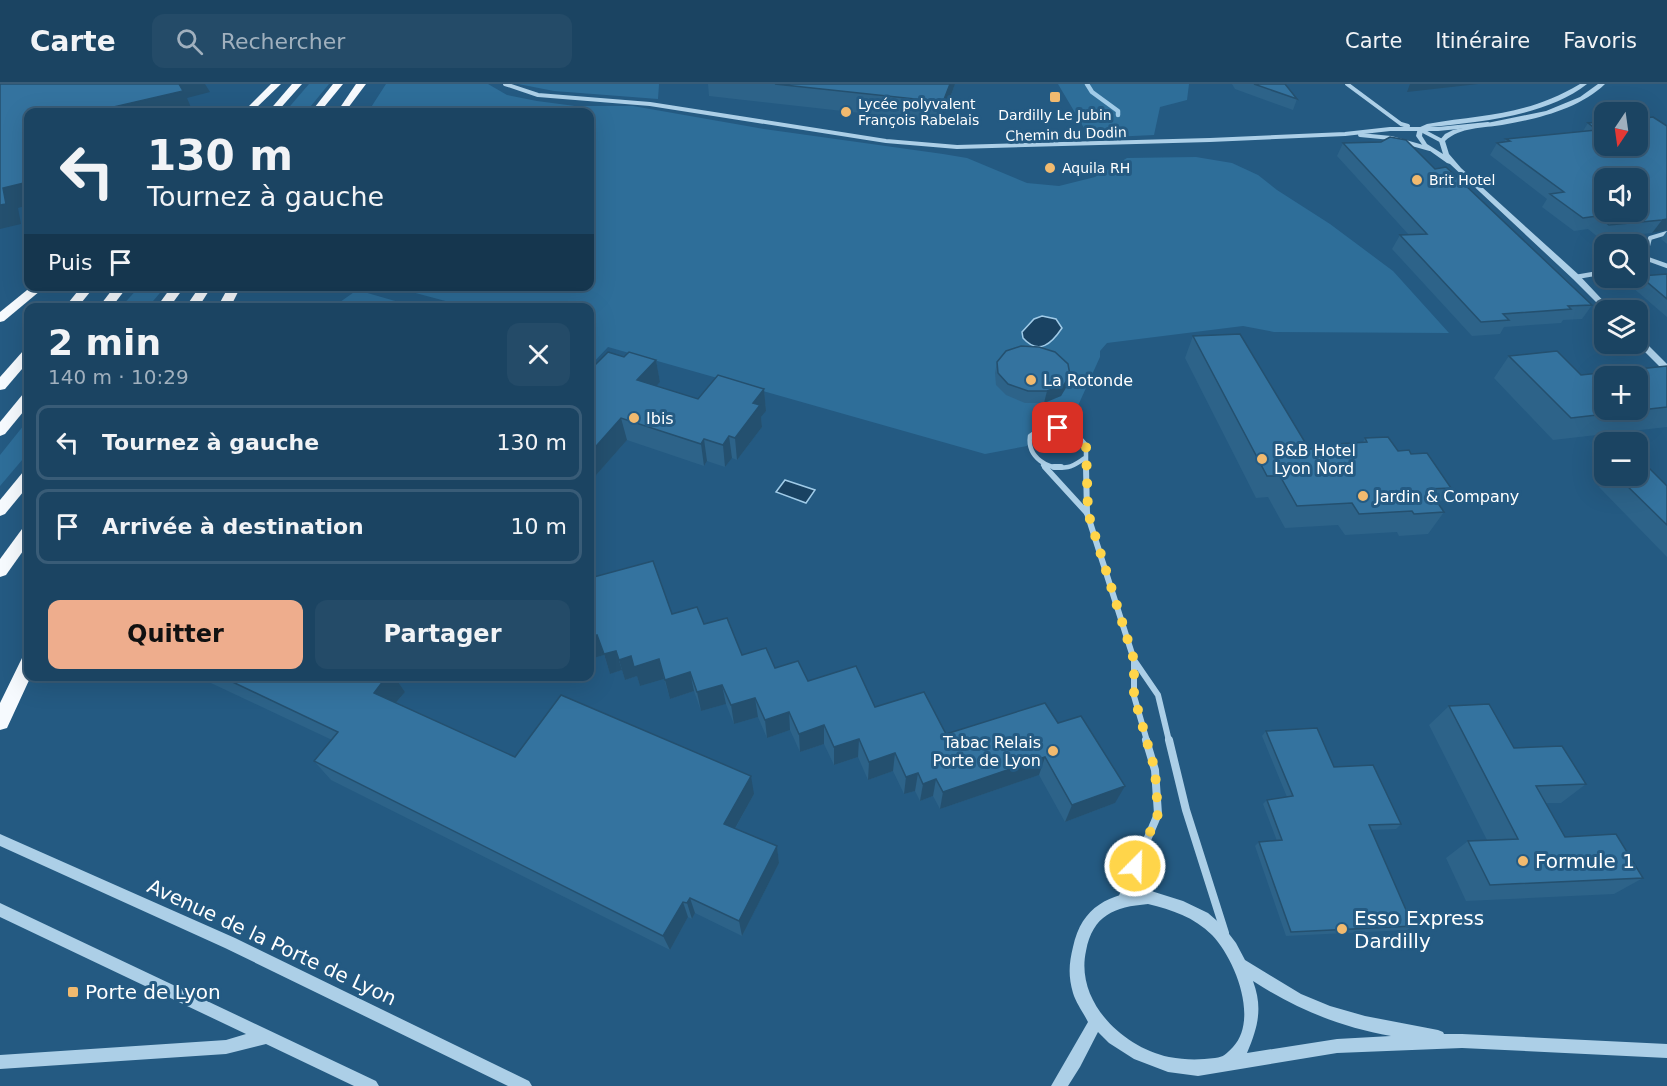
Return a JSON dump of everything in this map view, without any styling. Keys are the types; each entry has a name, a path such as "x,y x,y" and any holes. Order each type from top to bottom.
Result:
{"highway":[{"path":"251,108 276,84"},
{"path":"276,108 297,84"},
{"path":"318,108 338,84"},
{"path":"344,108 361,84"},
{"path":"0,318 34,291"},
{"path":"74,303 85,291"},
{"path":"108,303 118,291"},
{"path":"166,303 175,291"},
{"path":"0,386 24,359"},
{"path":"0,431 24,402"},
{"path":"0,510 24,481"},
{"path":"0,571 24,538"},
{"path":"0,722 24,671"}],"street":[{"name":"Chemin du Dodin","path":"505,84 538,95 650,104 886,141 957,147 1014,147 1345,134 1390,129 1498,124"},
{"path":"1347,84 1401,124 1420,129 1442,141"},
{"path":"1420,129 1429,125 1524,110 1556,99 1584,84"},
{"path":"1598,300 1459,169 1446,155 1442,141 1445,136 1456,131 1498,124 1566,106 1593,92 1602,84"},
{"path":"1420,129 1419,136 1430,149 1459,169"},
{"name":"Chemin du Dodin","path":"1345,134 1391,138 1430,149"},
{"path":"1648,246 1650,238 1667,233"},
{"path":"1648,259 1667,266"},
{"path":"1576,277 1594,274"},
{"path":"1648,350 1667,369"},
{"path":"1088,513 1029,452 1028,439 1039,430 1048,428 1067,430 1082,439 1087,452 1085,459 1088,513 1134,660 1134,696 1155,770 1158,814 1121,901"},
{"path":"1040,462 1060,468 1079,464 1085,459"},
{"path":"1134,660 1158,694 1186,810 1227,942"},
{"name":"Avenue de la Porte de Lyon","path":"0,840 220,939 524,1086"},
{"path":"1228,1063 1244,1042 1251,1018 1250,992 1241,965 1227,942 1204,919 1177,904 1148,897 1121,901 1107,906 1095,916 1085,928 1076,950 1075,975 1080,1002 1094,1027 1112,1049 1128,1060 1161,1076 1186,1078 1209,1074 1228,1063 1337,1046 1462,1041 1667,1051"},
{"path":"0,909 371,1086"},
{"path":"1241,965 1298,1000 1334,1014 1388,1029 1462,1041"},
{"path":"1059,1086 1094,1027"},
{"path":"0,1062 225,1047 266,1036"}],"shaded area":[{"path":"309,84 329,84 309,108 288,108"},
{"path":"386,84 488,84 507,95 537,101 575,106 633,106 764,129 967,158 1027,183 1059,186 1095,177 1127,158 1196,157 1232,163 1258,175 1393,271 1449,333 1274,332 1243,326 1107,343 1100,351 1100,357 1067,430 1039,430 1027,446 985,454 608,347 594,362 594,303 453,303 408,291 594,291 594,108 371,108"},
{"path":"518,84 659,84 658,99 554,91"},
{"path":"1058,84 1189,84 1187,100 1160,107 1154,135 1090,138"},
{"path":"135,291 162,291 151,303 125,303"},
{"path":"356,291 360,291 402,303 339,303"},
{"path":"1042,316 1056,319 1062,328 1049,343 1040,347 1034,346 1023,338 1022,332 1034,319"},
{"path":"24,425 24,458 0,486 0,455"},
{"path":"785,480 815,490 806,503 776,492"}],"building":[{"path":"0,84 179,84 183,91 109,108 24,108 24,183 3,188 6,204 0,205"},
{"path":"775,84 950,84 943,102"},
{"path":"1254,84 1285,84 1297,99"},
{"path":"1653,117 1667,126 1667,219 1648,221 1648,168 1594,168 1594,216 1583,218 1550,194 1564,192 1497,143 1510,141 1506,139 1594,130 1594,156 1648,156 1648,118"},
{"path":"1390,137 1406,140 1435,169 1446,167 1592,305 1568,306 1571,309 1503,314 1509,320 1481,322 1400,235 1427,234 1343,143 1381,142"},
{"path":"1605,222 1641,222 1609,225"},
{"path":"1667,274 1667,299 1648,283 1648,275"},
{"path":"1240,334 1309,449 1367,442 1365,438 1388,437 1398,451 1409,450 1411,454 1427,453 1451,488 1428,489 1444,512 1359,514 1352,503 1297,506 1280,476 1267,476 1193,336"},
{"name":"La Rotonde","path":"1021,346 1039,347 1055,352 1068,364 1070,375 1064,385 1047,391 1028,391 1008,384 998,373 997,362 1006,351"},
{"path":"1557,351 1581,375 1594,374 1594,415 1571,418 1509,356"},
{"path":"608,352 624,357 629,352 656,360 637,380 698,399 718,375 764,389 753,403 760,405 735,438 729,436 723,445 704,439 701,444 621,418 594,448 594,366"},
{"path":"1667,366 1667,407 1648,409 1648,368"},
{"path":"1648,467 1667,486 1667,525 1627,486 1648,486"},
{"path":"653,561 672,614 697,607 704,624 727,618 742,655 766,648 775,668 798,661 808,681 856,666 875,707 924,692 946,734 1045,703 1058,723 1081,716 1125,786 1072,805 1045,757 943,792 936,779 923,784 918,773 906,777 895,753 869,762 859,739 834,747 824,725 799,734 789,712 765,720 755,698 731,705 722,685 697,692 690,672 665,680 659,659 634,667 631,656 619,660 616,651 604,654 597,635 594,636 594,577"},
{"path":"231,681 383,681 374,693 515,757 561,695 751,776 724,824 777,846 739,921 690,898 687,903 683,902 663,936 314,761 338,732"},
{"path":"1489,704 1514,748 1562,746 1586,784 1536,786 1565,837 1616,834 1643,878 1490,885 1468,841 1518,839 1449,706"},
{"path":"1317,728 1334,767 1373,765 1401,824 1369,825 1413,926 1291,932 1259,842 1282,840 1267,800 1293,796 1266,731"}],"waterway":[{"path":"1087,84 1092,92 1118,111 1118,115"}],"place":[{"name":"Dardilly Le Jubin","path":"1055,97"},
{"name":"Lycée polyvalent François Rabelais","path":"846,112"},
{"name":"Aquila RH","path":"1050,168"},
{"name":"Brit Hotel","path":"1417,180"},
{"name":"La Rotonde","path":"1031,380"},
{"name":"Ibis","path":"634,418"},
{"name":"B&B Hotel Lyon Nord","path":"1262,459"},
{"name":"Jardin & Company","path":"1363,496"},
{"name":"Tabac Relais Porte de Lyon","path":"1053,751"},
{"name":"Formule 1","path":"1523,861"},
{"name":"Esso Express Dardilly","path":"1342,929"},
{"name":"Porte de Lyon","path":"73,992"}],"route":[{"path":"1058,428 1076,434 1086,446 1088,513 1134,660 1134,696 1155,770 1158,814 1135,866"}]}
